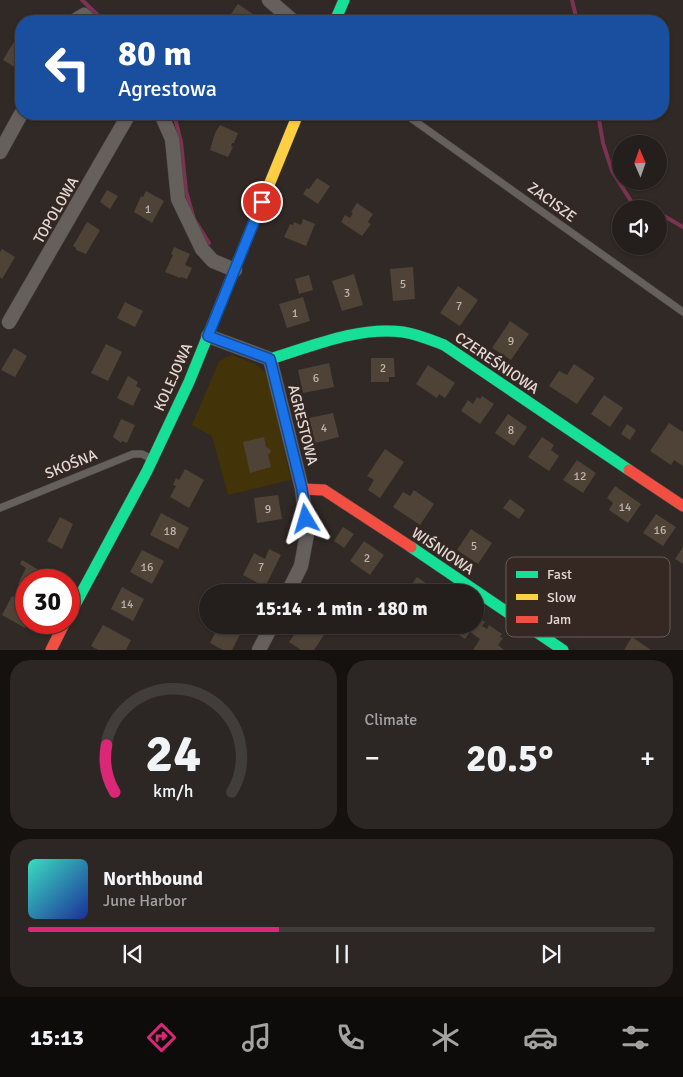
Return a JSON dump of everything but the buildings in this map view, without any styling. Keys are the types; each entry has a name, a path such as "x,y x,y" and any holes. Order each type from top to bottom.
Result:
{"street":[{"path":"269,0 286,15"},
{"path":"338,15 344,0"},
{"path":"0,152 18,120"},
{"name":"TOPOLOWA","path":"9,322 127,120"},
{"path":"164,120 172,139 178,199 202,248 213,261 235,270"},
{"name":"KOLEJOWA","path":"80,595 153,459 189,382 296,120"},
{"name":"CZEREŚNIOWA","path":"270,359 355,335 376,332 400,332 425,338 444,345 683,506"},
{"path":"208,336 270,359"},
{"name":"AGRESTOWA","path":"270,359 302,489 307,534 301,566 292,584"},
{"name":"WIŚNIOWA","path":"302,489 324,490 506,611"},
{"path":"51,650 59,634"},
{"path":"262,649 268,634"},
{"name":"WIŚNIOWA","path":"544,637 563,650"}],"lane":[{"name":"ZACISZE","path":"413,120 683,312"},
{"name":"SKOŚNA","path":"0,508 134,454 142,454 153,459"}],"shaded area":[{"path":"232,355 257,365 267,374 291,480 228,495 212,436 192,425 219,361"}],"waterway":[{"path":"82,0 98,15"},
{"path":"572,0 576,15"},
{"path":"176,120 181,142 186,191 194,219 209,243"},
{"path":"599,120 603,143 612,171 630,200"},
{"path":"667,218 683,227"}],"traffic: fast":[{"path":"338,15 344,0"},
{"path":"80,596 147,471 189,382 260,207"},
{"path":"270,359 353,334 386,331 403,332 419,336 444,345 629,470"},
{"path":"411,547 506,611"},
{"path":"544,637 563,650"}],"traffic: slow":[{"path":"260,207 296,120"}],"traffic: jam":[{"path":"629,470 683,506"},
{"path":"302,489 324,490 411,547"},
{"path":"51,650 59,634"}],"route":[{"path":"262,202 208,336 270,359 302,489 306,519"}]}
